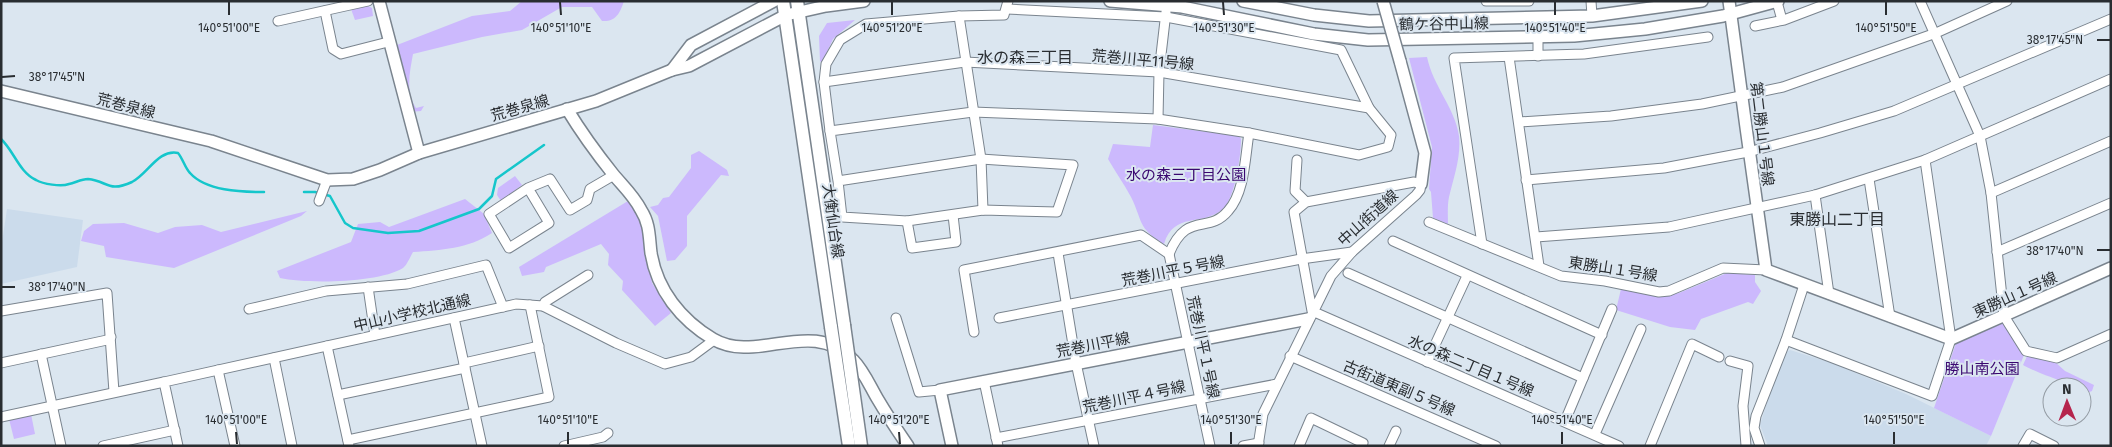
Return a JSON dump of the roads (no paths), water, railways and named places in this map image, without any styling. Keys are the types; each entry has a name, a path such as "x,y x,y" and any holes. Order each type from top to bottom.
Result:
{"main road":[{"name":"大衡仙台線","path":"783,1 838,326 861,446"},
{"name":"大衡仙台線","path":"798,6 838,326 849,446"}],"street":[{"path":"278,21 368,1"},
{"path":"378,1 419,153"},
{"path":"672,70 691,45 774,1"},
{"path":"568,109 596,102 672,70 689,66 786,15 798,6 864,1"},
{"name":"鶴ケ谷中山線","path":"1110,1 1167,3 1314,34 1368,40 1538,37 1618,32 1688,23 1778,1"},
{"path":"1243,1 1314,15 1369,21 1592,16 1702,1"},
{"name":"中山街道線","path":"1259,444 1263,414 1310,315 1331,276 1352,252 1420,190 1425,153 1384,1"},
{"path":"1486,1 1529,1"},
{"path":"1591,1 1592,16"},
{"name":"第二勝山１号線","path":"1729,1 1743,95 1748,152 1766,270"},
{"path":"1778,1 1782,20"},
{"path":"1755,26 1782,20 1834,1"},
{"path":"1920,1 1936,33 1980,136 1991,192 2004,316 2026,351 2056,358 2111,334"},
{"path":"1520,122 1611,116 1702,104 1783,86 1936,33 2007,1"},
{"path":"1522,2 1523,18"},
{"path":"1158,119 1159,72 1167,3"},
{"path":"830,131 973,112 1158,119 1249,133 1360,155 1388,147 1391,136 1369,108 1341,50 1166,17 1008,5 1004,15 959,16 866,24 840,40 826,64 824,82 830,131 838,182 842,217 907,221 983,210 1057,212 1074,165 981,158 838,182"},
{"path":"325,11 333,48 342,54 388,42"},
{"path":"959,16 981,158 983,210"},
{"path":"1526,180 1664,168 1748,152 1894,111 1957,82 2111,19"},
{"path":"1688,23 1691,40"},
{"path":"1538,37 1538,56"},
{"path":"1482,244 1454,58 1584,54 1708,37"},
{"path":"1509,57 1520,122 1526,180 1539,266"},
{"name":"荒巻川平11号線","path":"824,82 965,62 1159,72 1369,108"},
{"path":"1536,237 1669,227 1815,195 1925,160 2111,79"},
{"name":"荒巻泉線","path":"1,91 210,141 325,184 353,179 380,170 419,153 568,109 614,175 642,211 649,228 657,276 673,305 693,325 714,340 733,346 811,340 839,348 854,360 889,420 908,446"},
{"path":"974,332 964,270 1058,253 1140,235 1169,254 1176,237 1183,230 1218,220 1229,210 1238,193 1249,133"},
{"path":"1991,192 2111,141"},
{"path":"1298,160 1295,191 1306,202"},
{"path":"1786,340 1932,396 1951,339 1925,160"},
{"path":"528,188 549,223 509,248 489,214 528,188 550,179 570,210 587,200 590,189 614,175"},
{"path":"1869,179 1890,317"},
{"path":"1310,315 1294,212 1306,202 1414,182 1420,184"},
{"path":"319,201 325,184"},
{"path":"1815,195 1829,294"},
{"path":"1997,252 2111,203"},
{"path":"907,221 912,248 956,242 953,215"},
{"name":"東勝山１号線","path":"1429,222 1561,276 1605,281 1659,292 1669,291 1724,268 1766,270 1951,339 2111,268"},
{"path":"1393,241 1466,276 1602,335"},
{"name":"荒巻川平５号線","path":"999,318 1177,285 1301,259 1352,252"},
{"path":"1058,253 1076,363 1094,446"},
{"name":"荒巻川平１号線","path":"1169,254 1210,446"},
{"path":"250,309 326,291 406,284 486,265 503,307"},
{"path":"1348,273 1583,378"},
{"path":"543,306 545,302 588,275"},
{"path":"1427,362 1466,276"},
{"path":"1760,446 1754,428 1756,416 1786,340 1804,285"},
{"path":"368,287 375,335"},
{"path":"1,311 108,293 114,392"},
{"name":"中山小学校北通線","path":"1,417 516,304 543,306 616,343 665,364 691,357 714,340"},
{"path":"326,346 348,443 550,397 530,305"},
{"path":"1565,421 1612,309"},
{"name":"荒巻川平線","path":"940,390 1188,342 1310,315"},
{"name":"水の森二丁目１号線","path":"1310,315 1427,362 1620,446"},
{"path":"454,318 482,446"},
{"path":"896,318 919,392 940,390 952,446"},
{"path":"1595,434 1641,328"},
{"path":"1,363 107,340 111,337"},
{"path":"1650,446 1692,344 1719,357"},
{"path":"338,395 464,366 539,346"},
{"path":"41,354 61,446"},
{"name":"古街道東副５号線","path":"1290,356 1496,446"},
{"path":"274,358 292,446"},
{"path":"1730,361 1748,366 1743,406 1746,446"},
{"path":"218,370 235,446"},
{"path":"984,381 997,442"},
{"path":"164,382 178,446"},
{"name":"荒巻川平４号線","path":"997,442 1089,420 1200,397 1277,384"},
{"path":"1299,446 1311,418 1363,443 1362,446"},
{"path":"103,446 175,430"},
{"path":"1389,446 1396,431"},
{"path":"2023,446 2030,434 2054,446"},
{"path":"564,446 605,439"},
{"path":"1243,446 1259,444"}],"waterway":[{"path":"1,139 25,172 36,180 47,184 66,185 88,179 113,186 124,185 138,178 159,158 171,153 178,153 190,173 205,184 235,191 264,192"},
{"path":"304,192 315,192 330,196 345,223 353,228 388,233 419,231 479,209 492,196 496,179 544,145"}],"district":[{"name":"水の森三丁目","path":"1025,57"},
{"name":"東勝山二丁目","path":"1837,219"}],"park label":[{"name":"水の森三丁目公園","path":"1186,175"},
{"name":"勝山南公園","path":"1982,369"}]}
